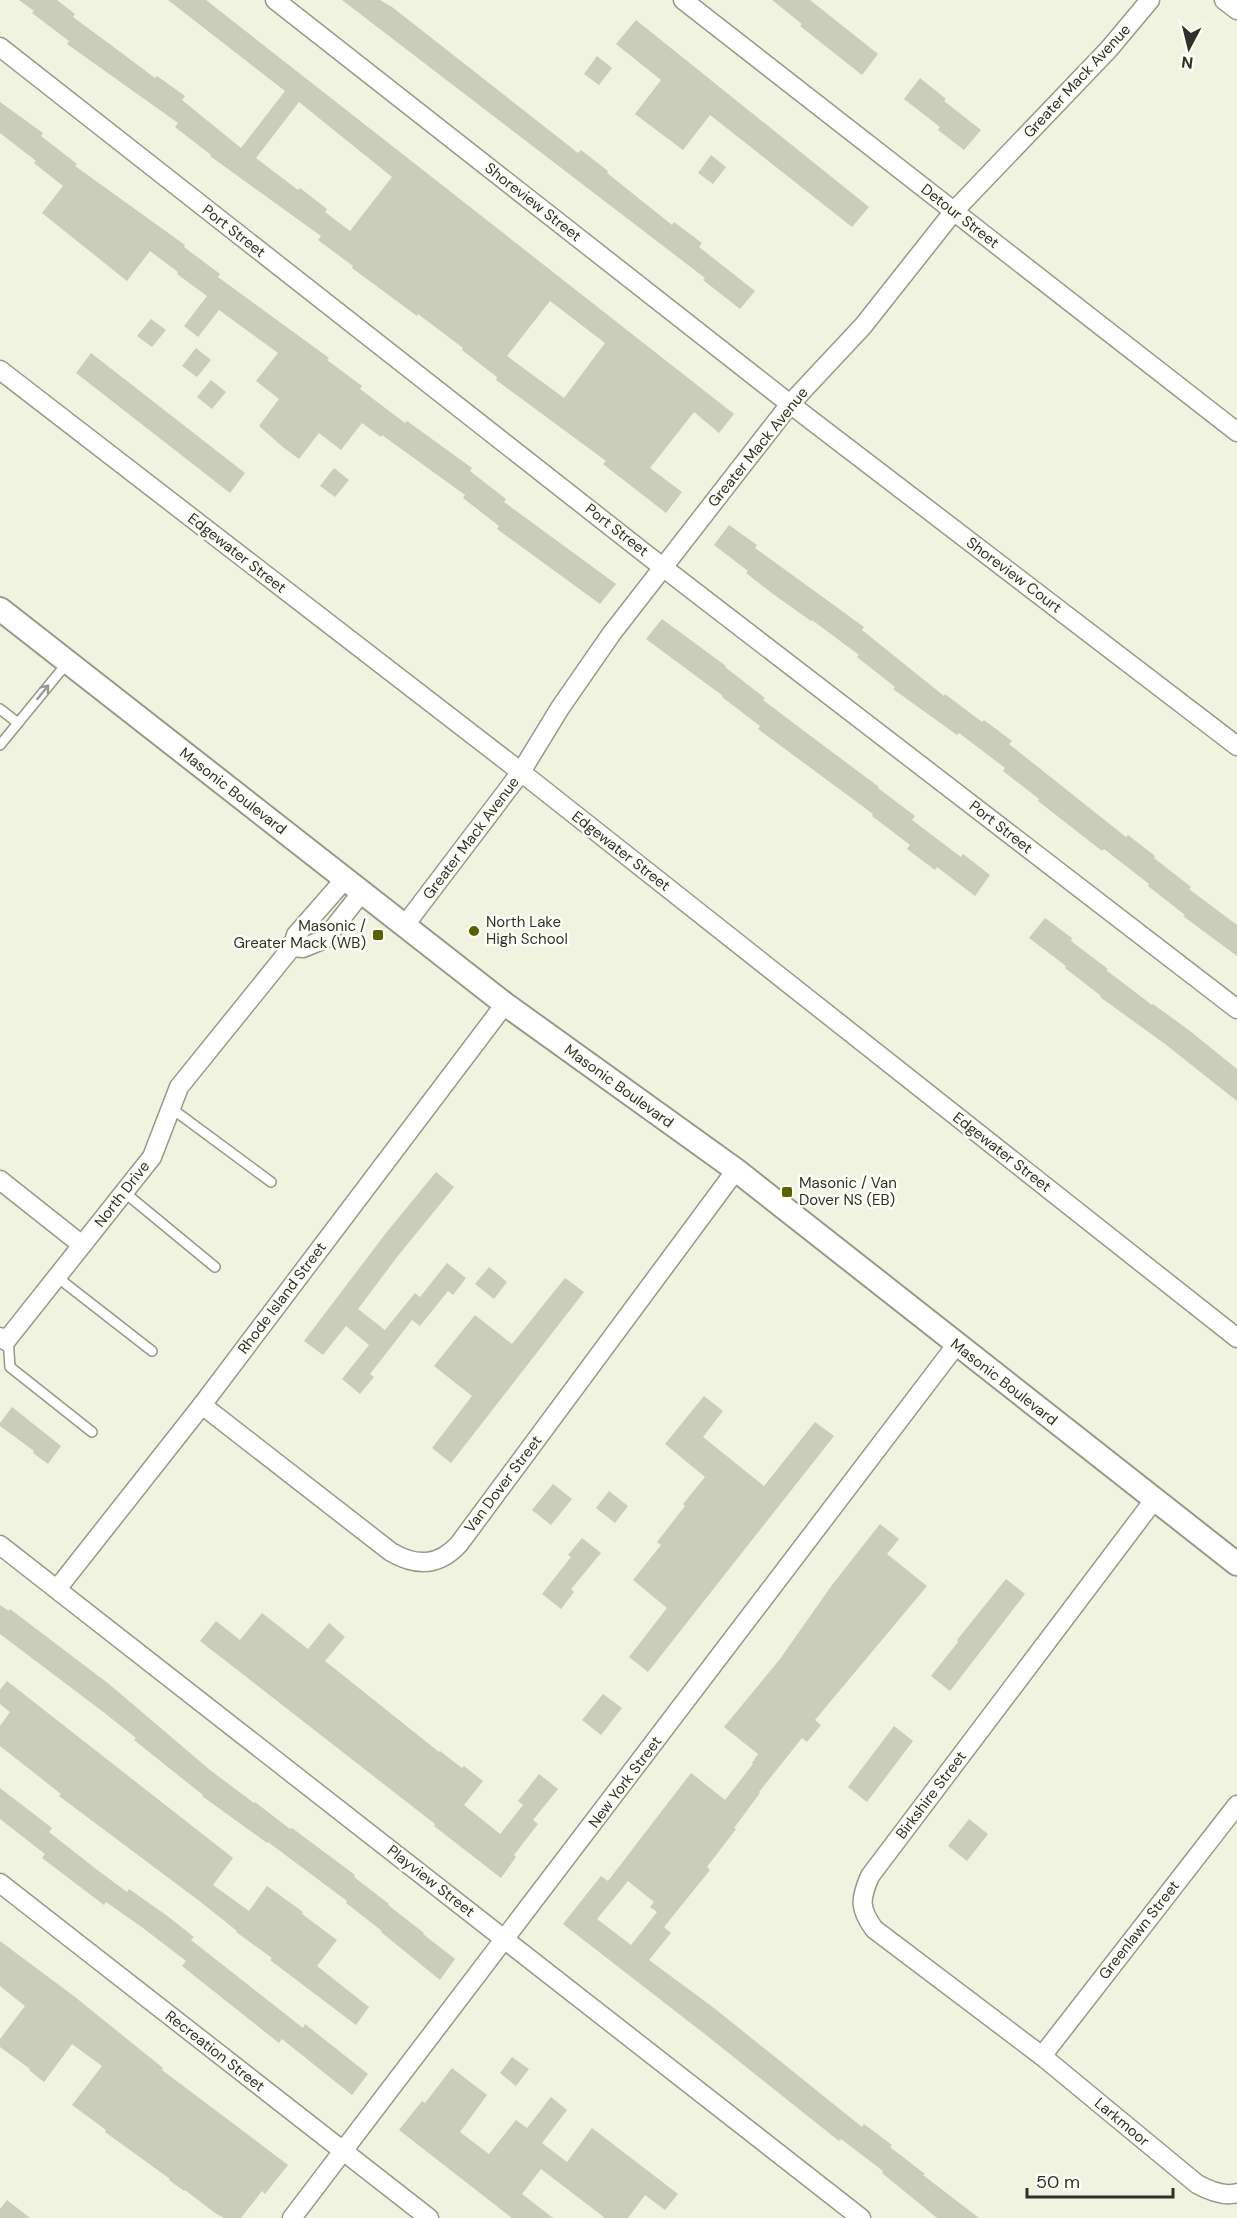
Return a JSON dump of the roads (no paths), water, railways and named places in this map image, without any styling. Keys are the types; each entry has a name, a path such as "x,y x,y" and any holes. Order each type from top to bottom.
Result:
{"street":[{"name":"Shoreview Street","path":"275,0 790,404"},
{"name":"Detour Street","path":"684,0 1237,432"},
{"name":"Greater Mack Avenue","path":"405,925 521,772 560,708 612,633 790,404 863,326 954,211 1109,49 1150,0"},
{"path":"1224,0 1237,10"},
{"name":"Port Street","path":"0,47 662,566 1237,1009"},
{"name":"Edgewater Street","path":"0,370 521,772 1237,1338"},
{"name":"Shoreview Court","path":"790,404 1237,746"},
{"name":"Masonic Boulevard","path":"0,609 505,1004 736,1170 1237,1564"},
{"name":"North Drive","path":"4,1338 57,1277 152,1157 179,1087 292,947 296,935 353,885"},
{"name":"Rhode Island Street","path":"57,1589 202,1405 505,1004"},
{"name":"Van Dover Street","path":"202,1405 391,1552 401,1558 426,1563 440,1560 450,1554 459,1544 736,1170"},
{"path":"0,1180 82,1245"},
{"name":"New York Street","path":"292,2218 957,1344"},
{"name":"Birkshire Street","path":"1042,2056 874,1929 866,1918 862,1906 864,1890 870,1876 1154,1500"},
{"name":"Playview Street","path":"0,1545 861,2218"},
{"name":"Greenlawn Street","path":"1042,2056 1237,1804"},
{"name":"Recreation Street","path":"0,1884 429,2218"},
{"name":"Larkmoor","path":"1042,2056 1197,2184 1219,2193 1237,2193"}],"lane":[{"path":"0,745 68,662"},
{"path":"0,709 18,723"},
{"path":"171,1108 271,1182"},
{"path":"124,1192 215,1267"},
{"path":"57,1277 152,1351"},
{"path":"4,1338 10,1367 92,1432"}],"place":[{"name":"North Lake High School","path":"474,931"},
{"name":"Masonic / Greater Mack (WB)","path":"378,935"},
{"name":"Masonic / Van Dover NS (EB)","path":"787,1192"}]}
